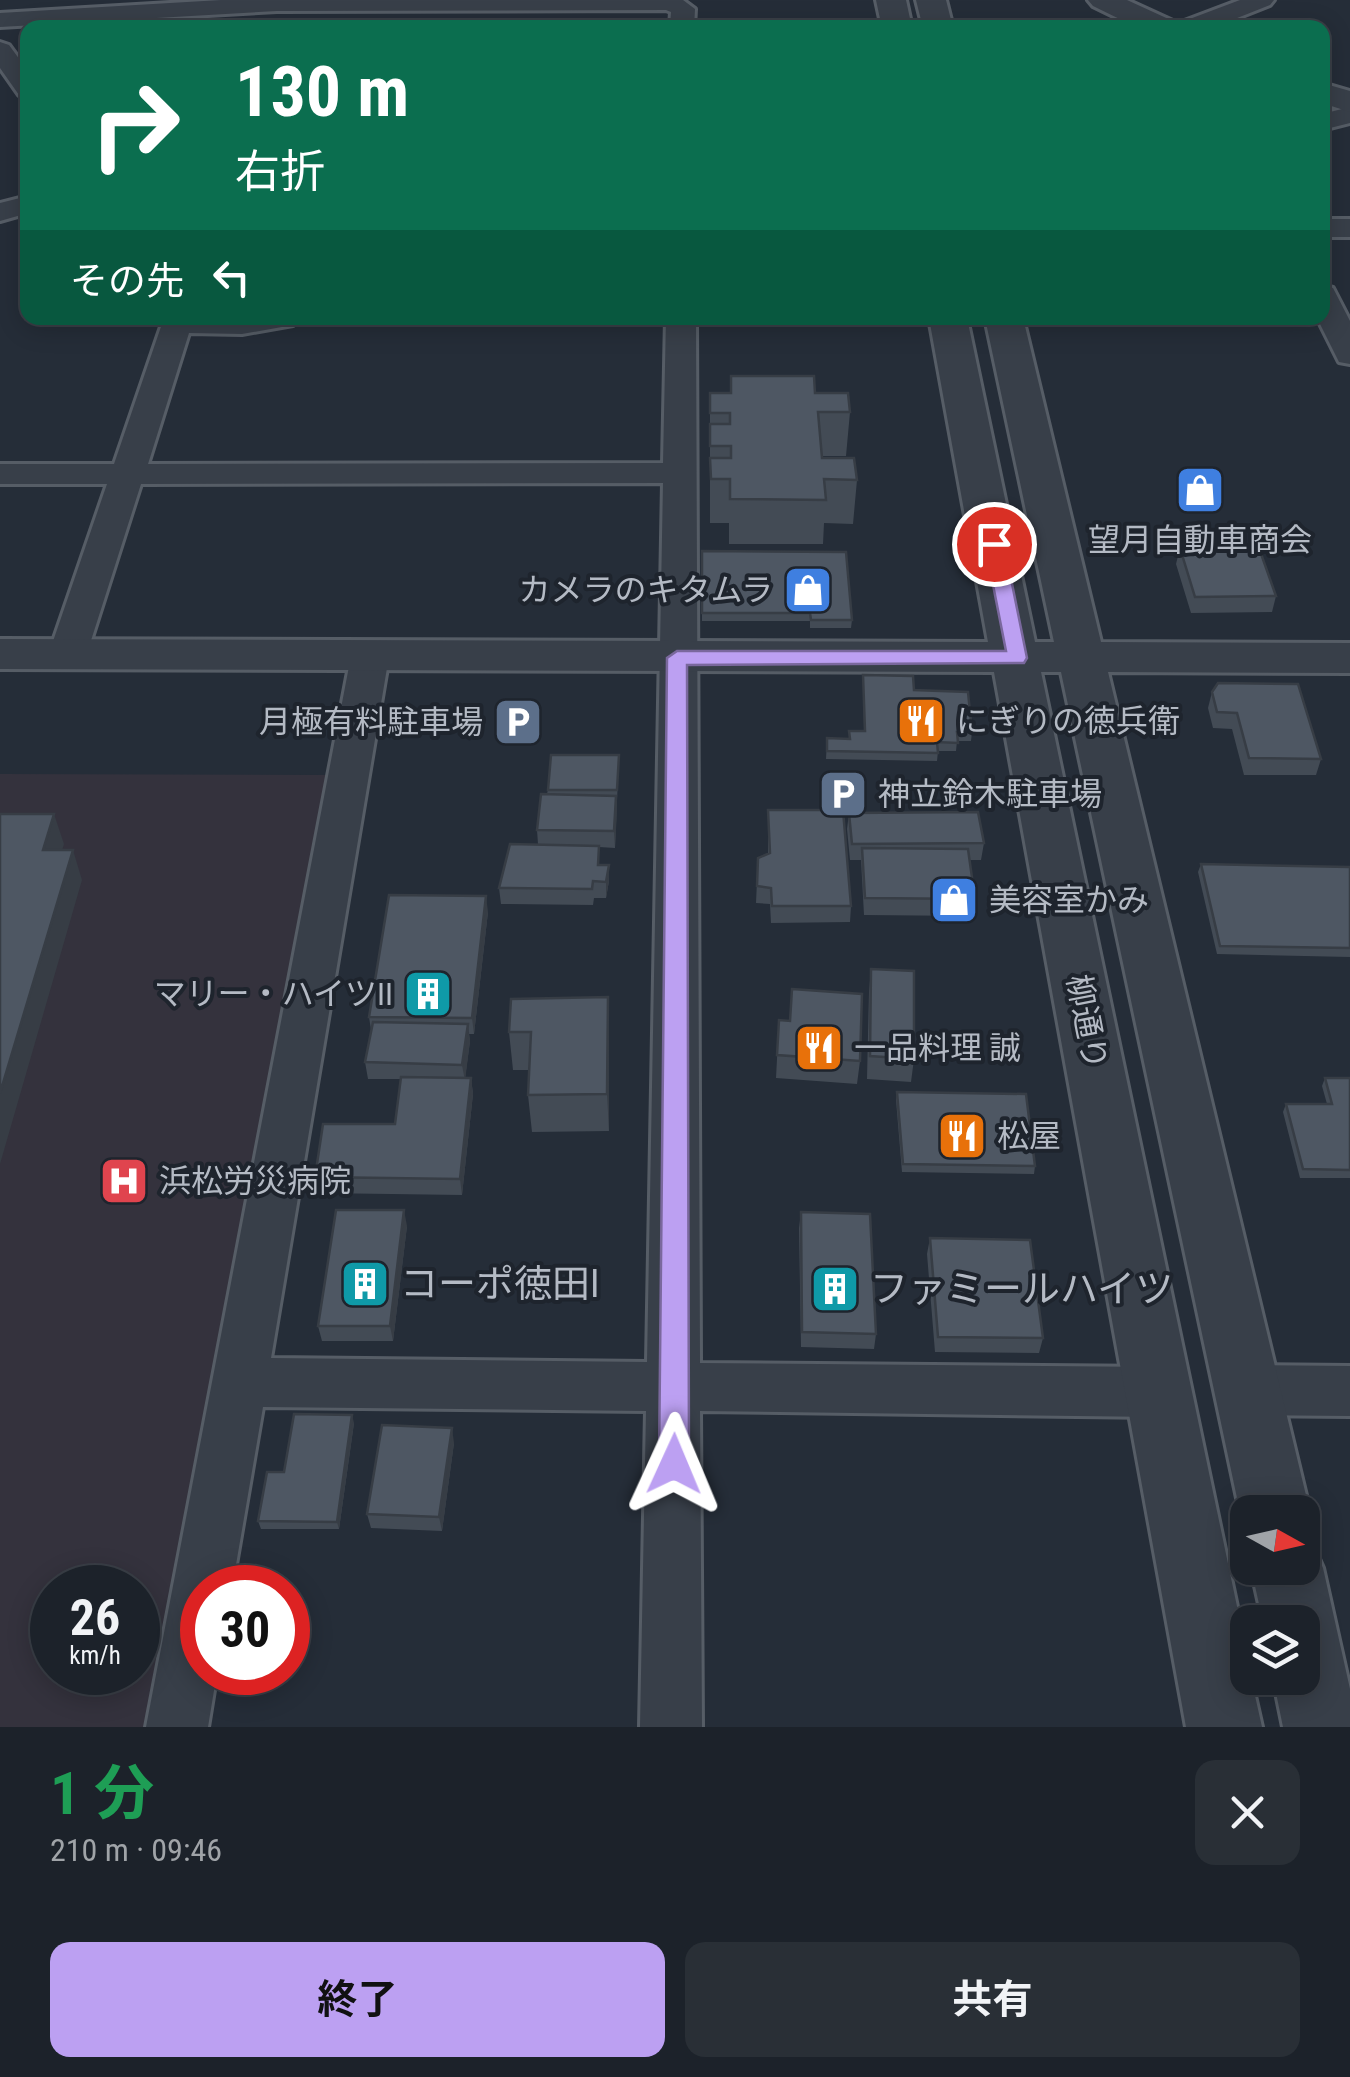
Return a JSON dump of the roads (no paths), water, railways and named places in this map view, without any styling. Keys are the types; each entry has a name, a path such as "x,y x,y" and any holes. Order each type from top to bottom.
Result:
{"street":[{"path":"1103,0 1147,20"},
{"path":"1209,20 1262,0"},
{"path":"0,20 214,6 405,2 670,3 683,9 682,20"},
{"path":"402,20 405,2"},
{"path":"0,50 20,79"},
{"path":"1330,312 1350,356"},
{"path":"68,654 177,325"},
{"path":"670,1727 681,325"},
{"name":"柳通り","path":"949,325 1224,1727"},
{"path":"1006,325 1271,1495"},
{"path":"0,474 678,473"},
{"path":"0,654 1350,658"},
{"path":"208,1565 370,656"},
{"path":"242,1382 1158,1392"},
{"path":"1249,1390 1350,1392"},
{"path":"177,1727 183,1695"},
{"path":"1314,1695 1321,1727"}],"place":[{"name":"望月自動車商会","path":"1200,490"},
{"name":"カメラのキタムラ","path":"808,590"},
{"name":"にぎりの徳兵衛","path":"921,721"},
{"name":"月極有料駐車場","path":"518,722"},
{"name":"神立鈴木駐車場","path":"843,794"},
{"name":"美容室かみ","path":"954,900"},
{"name":"マリー・ハイツII","path":"428,994"},
{"name":"一品料理 誠","path":"819,1048"},
{"name":"松屋","path":"962,1136"},
{"name":"浜松労災病院","path":"124,1181"},
{"name":"コーポ徳田I","path":"365,1284"},
{"name":"ファミールハイツ","path":"835,1289"}]}
